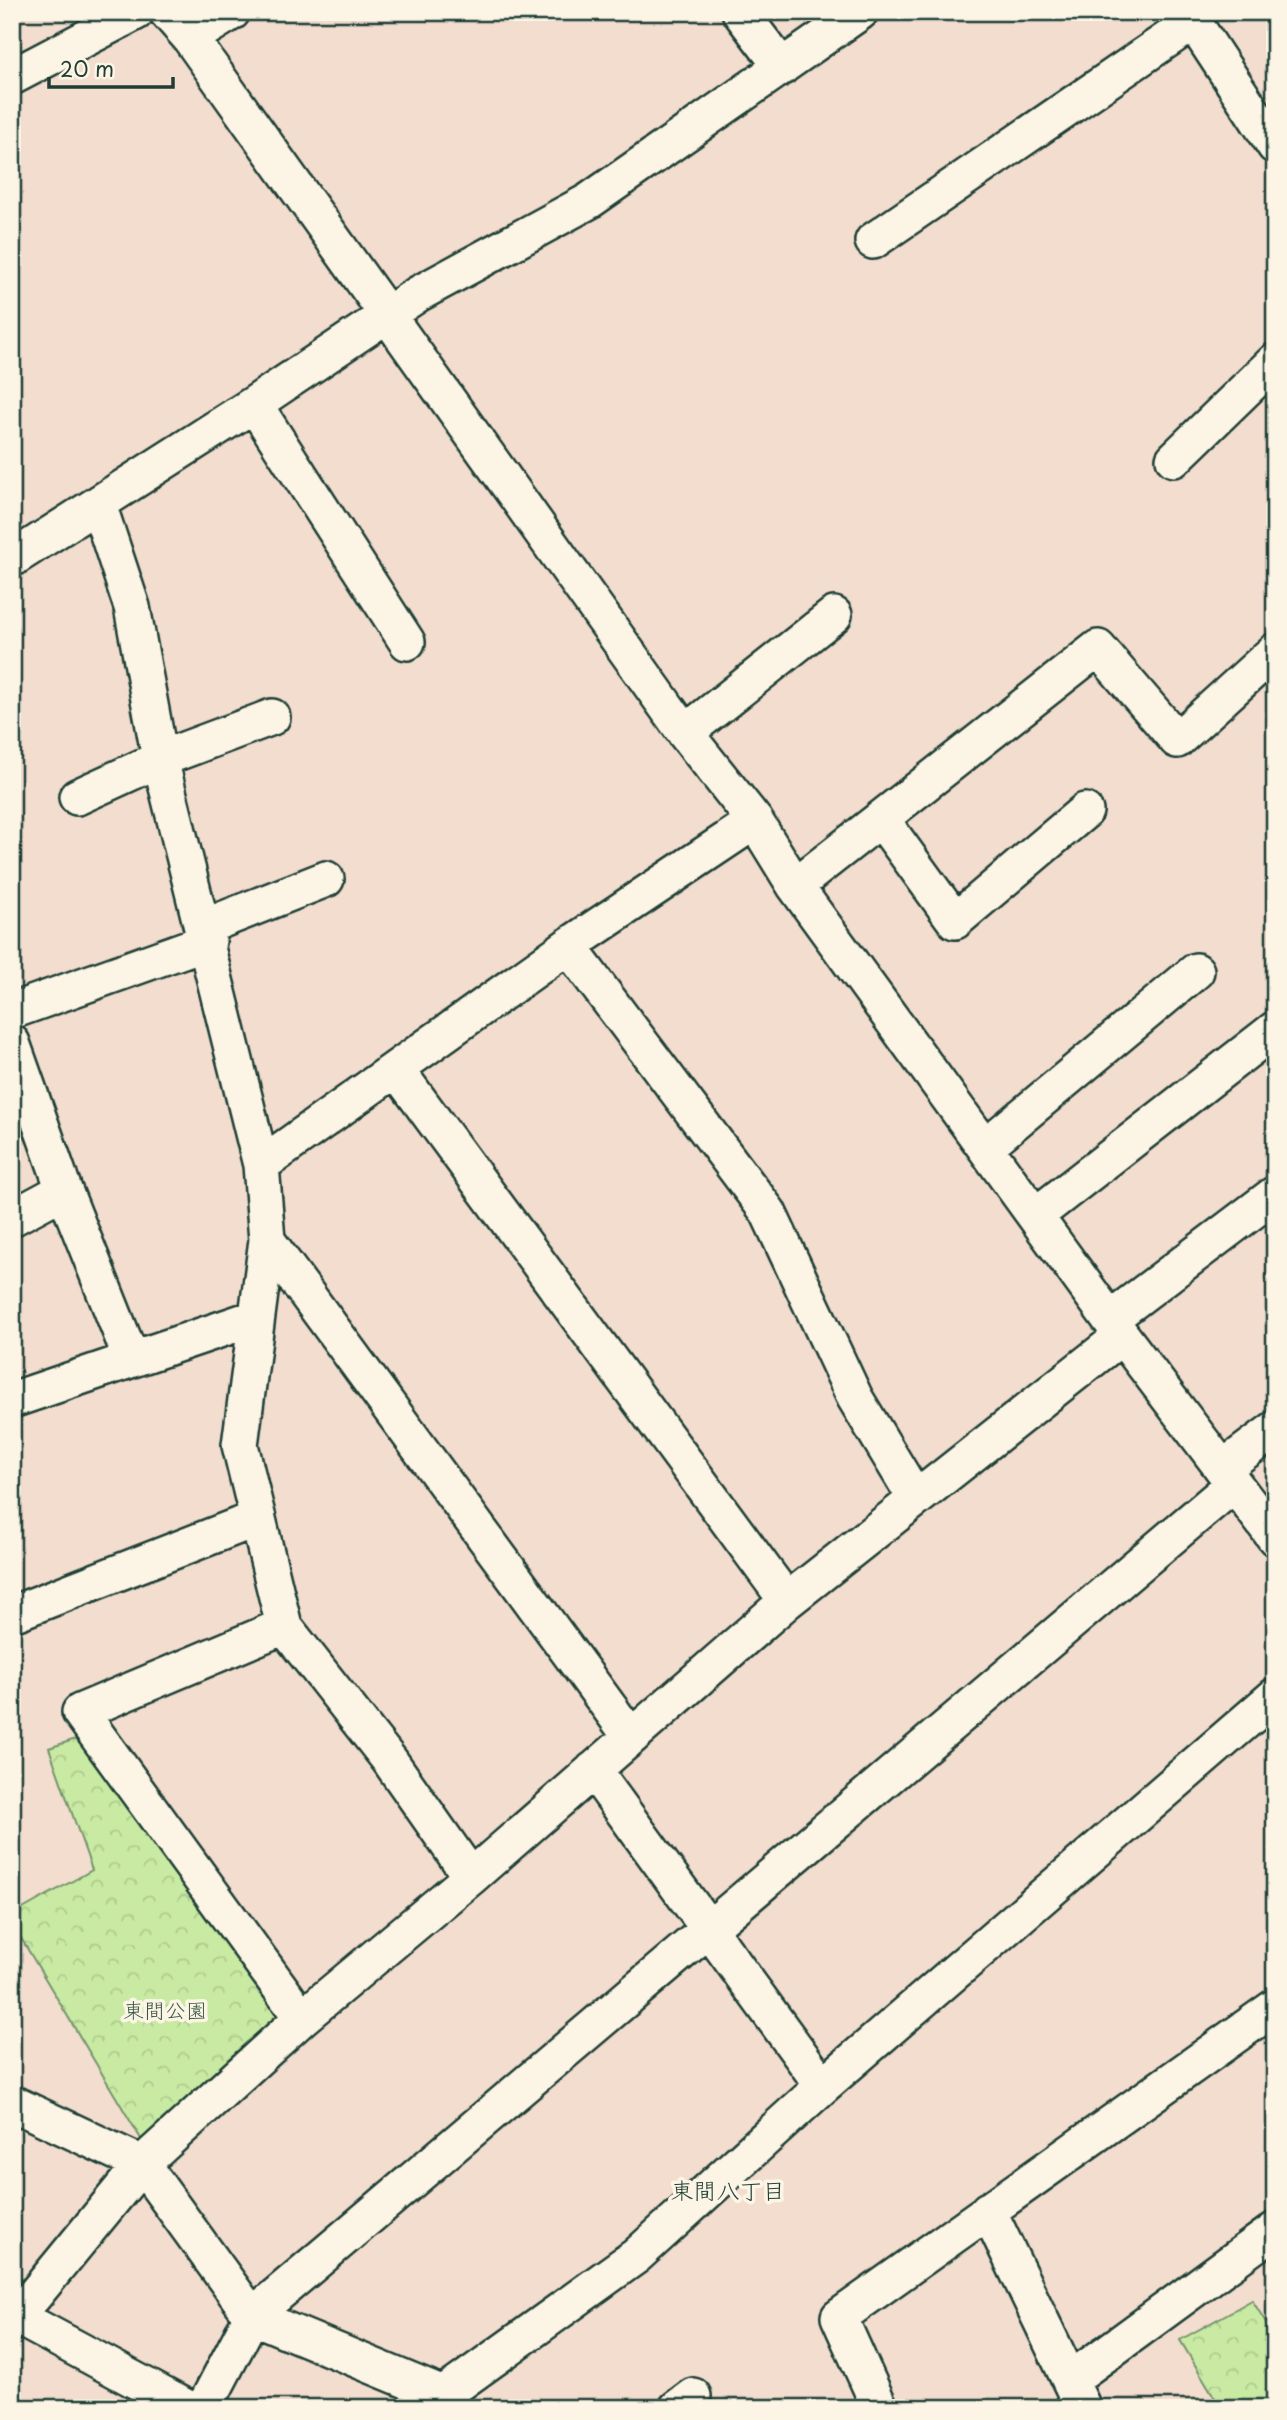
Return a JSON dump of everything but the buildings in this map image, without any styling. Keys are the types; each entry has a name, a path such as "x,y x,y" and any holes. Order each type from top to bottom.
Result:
{"street":[{"path":"12,77 136,12"},
{"path":"167,12 190,38 685,733 755,821 796,886 1035,1216 1275,1538"},
{"path":"190,38 232,12"},
{"path":"740,12 782,66"},
{"path":"12,559 254,404 418,294 589,201 860,12"},
{"path":"873,241 1190,17 1275,146"},
{"path":"1174,459 1275,361"},
{"path":"254,404 407,642"},
{"path":"98,504 132,607 160,759 206,934 261,1165 267,1240 254,1318 240,1445 284,1626 390,1761 471,1877"},
{"path":"685,733 834,615"},
{"path":"796,886 1098,649 1177,740 1275,652"},
{"path":"77,797 160,759 272,717"},
{"path":"881,819 955,921 1085,811"},
{"path":"261,1165 568,946 755,821"},
{"path":"12,1011 206,934 326,879"},
{"path":"568,946 768,1212 855,1398 916,1499"},
{"path":"985,1147 1196,971"},
{"path":"1035,1216 1275,1029"},
{"path":"12,1043 64,1190 131,1358"},
{"path":"396,1069 787,1601"},
{"path":"12,1218 64,1190"},
{"path":"187,2408 13,2314 33,2297 142,2164 302,2018 471,1877 787,1601 916,1499 1275,1194"},
{"path":"267,1240 631,1737"},
{"path":"12,1400 254,1318"},
{"path":"204,2408 252,2316 709,1927 1229,1476 1275,1429"},
{"path":"12,1614 258,1518"},
{"path":"284,1626 80,1712 302,2018"},
{"path":"12,2103 142,2164 252,2316 443,2395 636,2256 823,2085 1275,1696"},
{"path":"593,1770 823,2085"},
{"path":"880,2408 839,2317 1275,2007"},
{"path":"988,2210 1077,2394 1275,2230"}],"green space":[{"name":"東間公園","path":"79,1738 283,2024 147,2149 12,1923 12,1915 92,1870 49,1748"},
{"path":"1252,2300 1275,2337 1275,2408 1221,2408 1180,2340"}],"district":[{"name":"東間八丁目","path":"728,2189"}]}
